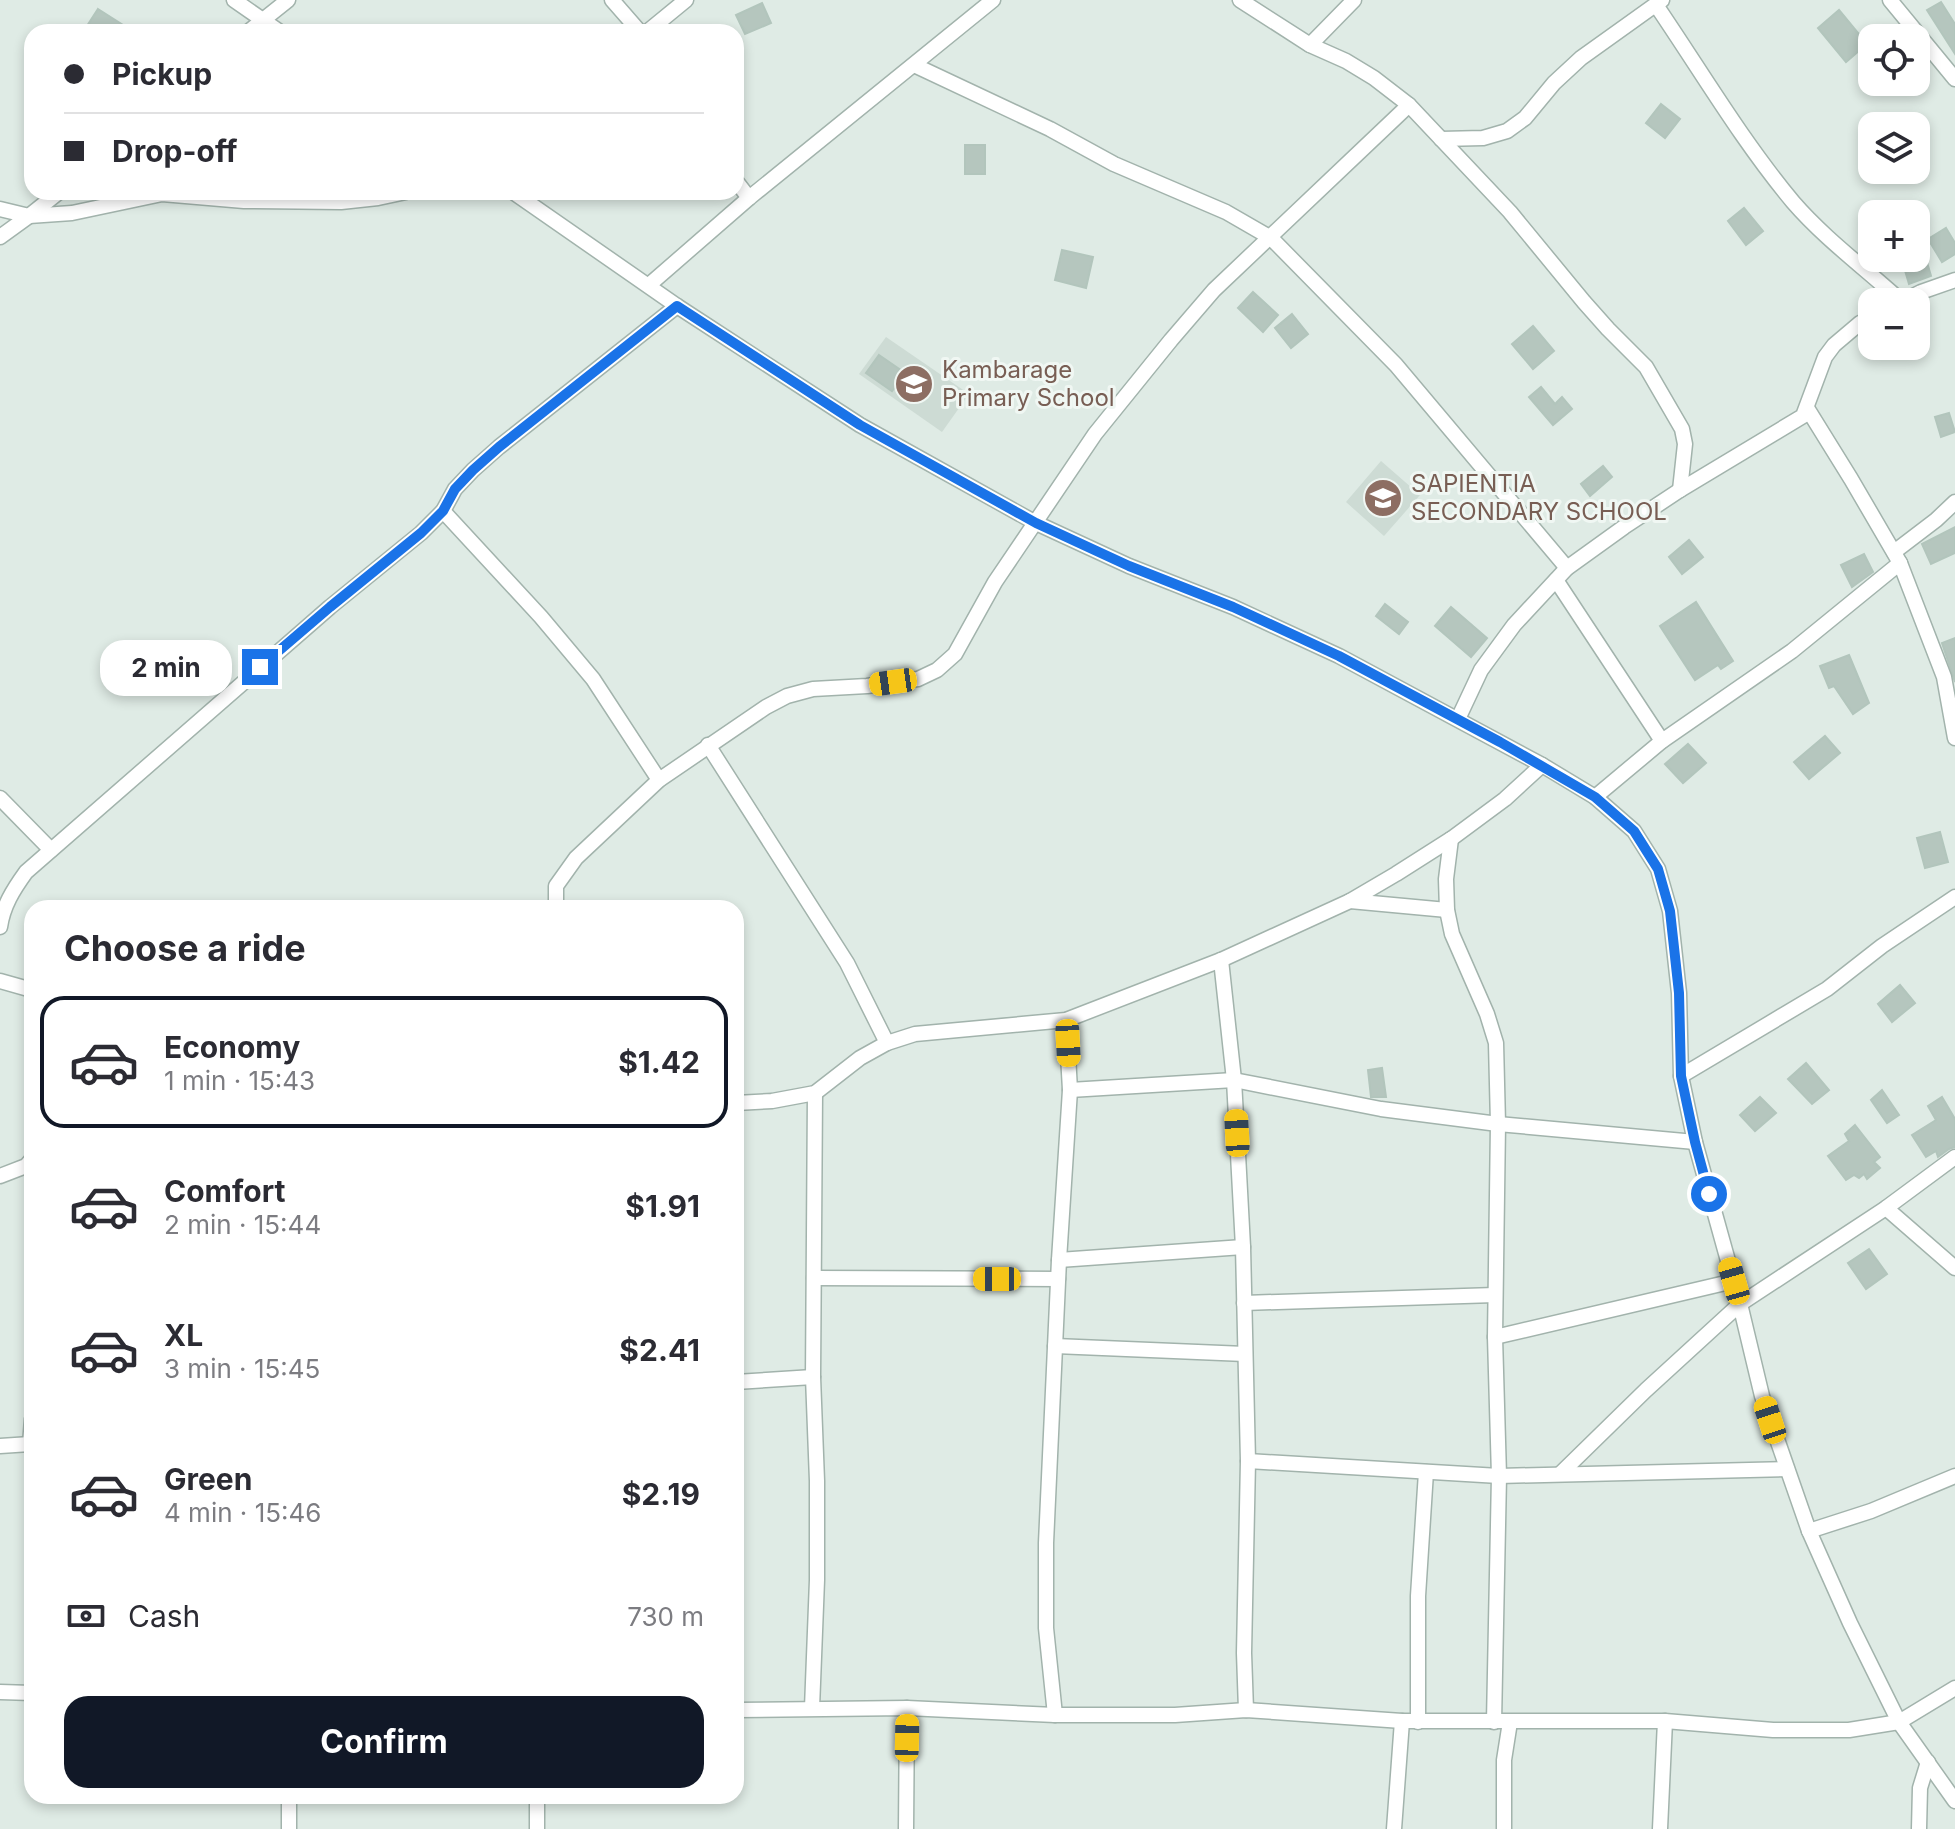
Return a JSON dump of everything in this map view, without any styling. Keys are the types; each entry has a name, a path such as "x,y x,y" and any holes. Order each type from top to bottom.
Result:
{"street":[{"path":"234,0 268,24"},
{"path":"257,24 288,0"},
{"path":"612,0 633,24"},
{"path":"657,24 686,0"},
{"path":"649,285 749,198 993,0"},
{"path":"1240,0 1310,45 1365,72 1409,105 1510,212 1608,329 1646,367 1682,429 1685,444 1680,490"},
{"path":"1310,45 1354,0"},
{"path":"1890,0 1955,79"},
{"path":"1441,139 1483,138 1507,131 1525,118 1554,83 1581,58 1659,3 1744,139 1795,204 1887,288"},
{"path":"914,65 1050,129 1114,164 1226,212 1271,238 1396,365 1562,574 1662,741"},
{"path":"556,900 556,886 576,858 659,780 766,707 787,696 813,689 918,679 937,670 955,654 995,582 1095,434 1171,340 1214,290 1409,105"},
{"path":"744,191 749,198"},
{"path":"0,237 49,200"},
{"path":"0,209 29,216 72,213 134,200"},
{"path":"232,200 354,200"},
{"path":"525,200 677,306 860,425 1036,523 1326,650 1458,719 1595,797 1634,831 1658,869 1670,911 1679,993 1681,1076 1695,1142 1762,1396 1809,1531 1850,1623 1899,1722 1955,1801"},
{"path":"1930,289 1955,280"},
{"path":"0,927 11,893 26,872 330,607 421,533 443,511 455,489 499,447 677,306"},
{"path":"1458,719 1481,670 1514,625 1562,574 1680,490 1796,422 1807,408 1825,357 1858,325"},
{"path":"1807,408 1897,557 1944,677 1955,738"},
{"path":"1595,797 1662,741 1792,651 1955,502"},
{"path":"443,511 541,617 593,679 659,780"},
{"path":"708,745 847,963 887,1043"},
{"path":"744,1103 815,1093 860,1058 887,1043 915,1034 1066,1020 1221,960 1350,901 1396,874 1505,799 1542,765"},
{"path":"0,798 51,850"},
{"path":"1451,839 1446,879 1452,934 1487,1014 1496,1043 1495,1337 1499,1476 1494,1722"},
{"path":"1681,1076 1827,989 1882,946 1955,897"},
{"path":"1350,901 1447,910"},
{"path":"1221,960 1234,1080 1243,1247 1248,1461 1244,1653 1246,1710"},
{"path":"0,981 24,988"},
{"path":"1055,1715 1046,1628 1046,1543 1070,1090 1066,1020"},
{"path":"1070,1090 1234,1080 1381,1109 1498,1124 1695,1142"},
{"path":"812,1708 817,1580 813,1377 815,1093"},
{"path":"1560,1474 1740,1304 1886,1208 1955,1157"},
{"path":"0,1176 24,1169"},
{"path":"1886,1208 1955,1268"},
{"path":"1059,1260 1243,1247"},
{"path":"814,1278 1058,1279"},
{"path":"1495,1337 1734,1281"},
{"path":"1244,1303 1495,1295"},
{"path":"1055,1346 1245,1354"},
{"path":"744,1381 813,1377"},
{"path":"0,1446 24,1447"},
{"path":"1248,1461 1499,1476 1787,1469"},
{"path":"1418,1722 1418,1596 1426,1472"},
{"path":"1809,1531 1871,1511 1955,1476"},
{"path":"744,1710 907,1708 1055,1715 1175,1715 1246,1710 1418,1722 1665,1721 1788,1730 1849,1730 1899,1722 1955,1688"},
{"path":"2,1690 24,1692"},
{"path":"906,1829 907,1708"},
{"path":"1394,1829 1402,1721"},
{"path":"1660,1829 1665,1721"},
{"path":"1504,1829 1504,1760 1510,1722"},
{"path":"1919,1829 1920,1788 1928,1762"},
{"path":"289,1804 289,1829"},
{"path":"537,1804 537,1829"}],"shaded area":[{"name":"Kambarage Primary School","path":"886,337 969,394 942,432 859,374"},
{"name":"SAPIENTIA SECONDARY SCHOOL","path":"1381,461 1420,495 1384,536 1346,502"}],"building":[{"path":"1941,2 1955,24 1955,54 1927,10"},
{"path":"762,3 771,23 745,34 744,24 740,24 736,15"},
{"path":"98,9 121,24 88,24"},
{"path":"1839,10 1858,33 1858,52 1846,62 1818,28"},
{"path":"1661,104 1680,119 1665,138 1646,123"},
{"path":"965,145 985,145 985,174 965,174"},
{"path":"1744,208 1763,231 1746,245 1728,221"},
{"path":"1946,228 1955,243 1955,254 1942,262 1930,238"},
{"path":"1062,250 1093,257 1086,288 1055,280"},
{"path":"1905,272 1930,272 1931,276 1909,284"},
{"path":"1253,292 1278,315 1263,332 1238,308"},
{"path":"1292,314 1308,334 1291,348 1275,328"},
{"path":"1533,326 1554,351 1533,369 1512,344"},
{"path":"879,355 905,373 892,391 866,373"},
{"path":"1541,387 1555,404 1562,397 1572,409 1553,425 1529,397"},
{"path":"1949,413 1955,432 1941,437 1935,417"},
{"path":"1603,466 1612,477 1590,496 1581,484"},
{"path":"1955,527 1955,553 1931,564 1922,544"},
{"path":"1689,540 1703,557 1682,574 1669,557"},
{"path":"1864,554 1873,572 1852,587 1841,565"},
{"path":"1696,602 1733,661 1721,669 1718,665 1695,680 1660,626"},
{"path":"1385,604 1408,622 1399,634 1376,616"},
{"path":"1451,607 1487,638 1471,657 1435,626"},
{"path":"1955,638 1955,682 1942,643"},
{"path":"1849,655 1869,703 1853,714 1834,686 1829,688 1820,666"},
{"path":"1825,736 1840,753 1809,779 1794,762"},
{"path":"1688,744 1706,763 1683,783 1665,764"},
{"path":"1940,832 1948,862 1925,868 1917,838"},
{"path":"1900,985 1915,1003 1892,1022 1878,1004"},
{"path":"1806,1063 1829,1090 1812,1104 1788,1079"},
{"path":"1382,1068 1386,1097 1371,1097 1368,1070"},
{"path":"1882,1090 1899,1115 1887,1123 1871,1100"},
{"path":"1760,1097 1776,1113 1755,1131 1740,1115"},
{"path":"1942,1097 1955,1119 1955,1147 1938,1157 1936,1151 1926,1157 1912,1135 1936,1120 1928,1106"},
{"path":"1855,1125 1880,1157 1874,1162 1880,1168 1867,1179 1864,1174 1846,1180 1828,1156 1849,1141 1845,1134"},
{"path":"1869,1249 1887,1274 1866,1289 1848,1263"}],"place":[{"name":"Kambarage Primary School","path":"914,384"},
{"name":"SAPIENTIA SECONDARY SCHOOL","path":"1383,498"}],"route":[{"path":"260,667 421,533 443,511 455,489 499,447 677,306 860,425 1036,523 1339,656 1542,765 1595,797 1634,831 1658,869 1670,911 1679,993 1681,1076 1709,1194"}]}
